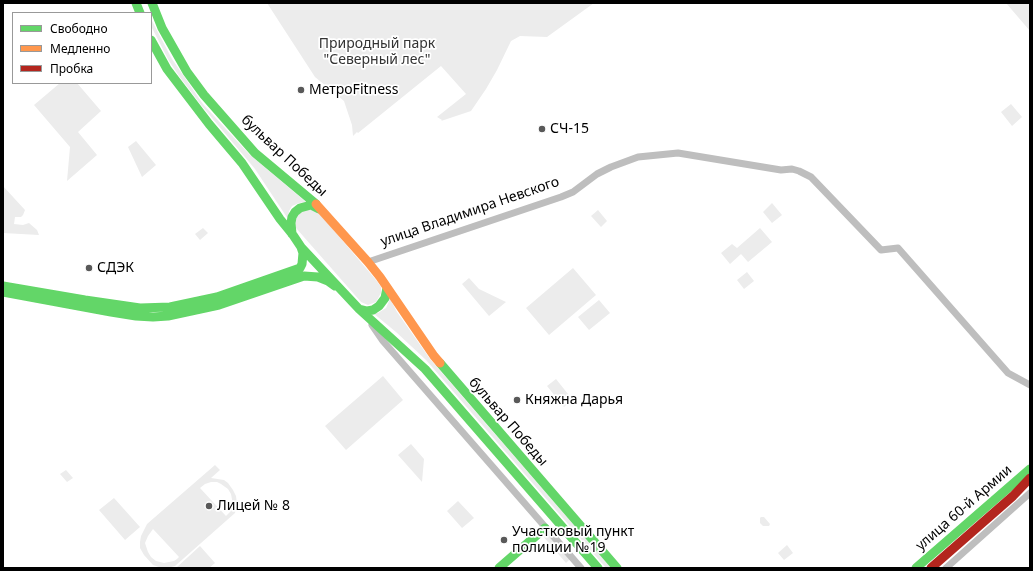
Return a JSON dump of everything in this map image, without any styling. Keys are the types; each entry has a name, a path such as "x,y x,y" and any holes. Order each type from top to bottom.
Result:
{"main road":[{"name":"бульвар Победы","path":"152,3 162,28 186,72 220,115 255,153 300,190 321,210 368,262 380,277 434,356 617,568"},
{"name":"бульвар Победы","path":"152,42 167,70 209,124 242,163 280,219 301,246 369,320 425,369 598,568"},
{"name":"бульвар Победы","path":"293,235 291,223 295,212 305,206 311,206 321,210"},
{"path":"3,286 140,308 170,307 217,297 300,268 303,259 301,246"},
{"path":"3,292 117,313 152,317 168,316 212,307 304,276 318,277 328,281 338,288"},
{"path":"359,309 367,311 373,310 379,306 384,298 387,288"},
{"name":"улица 60-й Армии","path":"916,568 1030,469"},
{"name":"улица 60-й Армии","path":"930,568 1012,496 1030,478"},
{"path":"500,568 545,528"}],"street":[{"name":"улица Владимира Невского","path":"368,262 561,197 572,192 596,174 638,157 678,153 781,170 800,170 811,177 881,250 898,248 1008,373 1030,385"},
{"path":"369,320 383,341 581,568"},
{"path":"946,568 1030,493"}],"green space":[{"name":"Природный парк \"Северный лес\"","path":"267,3 594,3 547,37 520,36 511,41 497,70 471,111 441,121 442,120 437,117 466,94 441,66 353,136 352,125 344,101 315,77"},
{"path":"1006,3 1030,3 1030,31"},
{"path":"152,21 172,59 203,104 249,154 306,202 292,206 289,211 288,219 255,169 201,105 169,61 152,28"},
{"path":"59,84 78,84 101,111 78,132 97,155 67,181 70,147 34,105"},
{"path":"1011,104 1022,117 1012,126 1001,112"},
{"path":"136,141 156,165 142,177 128,147"},
{"path":"3,186 25,210 21,217 15,217 14,224 23,225 29,223 37,230 39,235 3,233"},
{"path":"772,203 782,215 772,223 763,212"},
{"path":"305,210 312,210 319,213 376,280 381,287 381,293 376,302 368,305 361,302 296,228 295,220 299,214"},
{"path":"598,210 607,221 601,227 591,216"},
{"path":"203,228 208,233 200,240 195,234"},
{"path":"760,228 772,242 748,262 741,254 730,264 721,253 732,244 737,248"},
{"path":"573,268 596,295 549,335 526,308"},
{"path":"747,272 754,281 744,289 737,280"},
{"path":"469,278 479,289 506,302 489,316 462,284"},
{"path":"390,299 397,312 430,359 611,568 606,568 426,360 373,313 378,313 386,308"},
{"path":"599,300 610,313 589,330 578,317"},
{"path":"383,376 403,400 346,450 325,426"},
{"path":"556,379 572,399 564,407 547,386"},
{"path":"411,444 424,459 422,482 398,455"},
{"path":"215,465 220,470 211,478 224,480 228,483 236,496 237,504 235,513 175,566 167,568 153,565 144,555 140,548 140,542 141,536 147,524","holes":["211,482 221,484 228,489 231,494 233,505 230,512 226,516 200,488","153,529 179,557 177,559 164,563 156,561 151,557 145,543"]},
{"path":"66,470 73,478 67,482 60,474"},
{"path":"114,498 140,527 125,540 99,510"},
{"path":"458,501 474,518 462,528 447,511"},
{"path":"761,517 764,517 770,524 769,526 763,526 760,523"},
{"path":"546,532 570,559 566,563 542,535"},
{"path":"787,545 793,553 784,560 778,553"},
{"path":"200,546 215,563 209,568 176,568"}],"traffic: fast":[{"path":"136,3 140,12"},
{"path":"152,3 162,28 187,72 204,95 255,153 316,204"},
{"path":"152,42 167,69 209,124 242,163 280,219 293,235"},
{"path":"292,234 291,223 295,212 300,208 311,205 319,209"},
{"path":"3,286 140,308 170,307 217,297 300,268 303,253 293,235"},
{"path":"301,247 359,309 425,369 598,568"},
{"path":"3,292 111,312 153,317 168,316 219,305 304,276 318,277 335,286"},
{"path":"359,309 367,311 373,310 379,306 385,298 387,288"},
{"path":"440,363 617,568"},
{"path":"916,568 1030,469"},
{"path":"499,568 545,528"}],"traffic: slow":[{"path":"316,204 380,277 440,363"}],"traffic: jam":[{"path":"931,568 1013,496 1030,478"}],"place":[{"name":"МетроFitness","path":"301,90"},
{"name":"СЧ-15","path":"542,129"},
{"name":"СДЭК","path":"89,268"},
{"name":"Княжна Дарья","path":"517,400"},
{"name":"Лицей № 8","path":"209,506"},
{"name":"Участковый пункт полиции №19","path":"504,540"}]}
